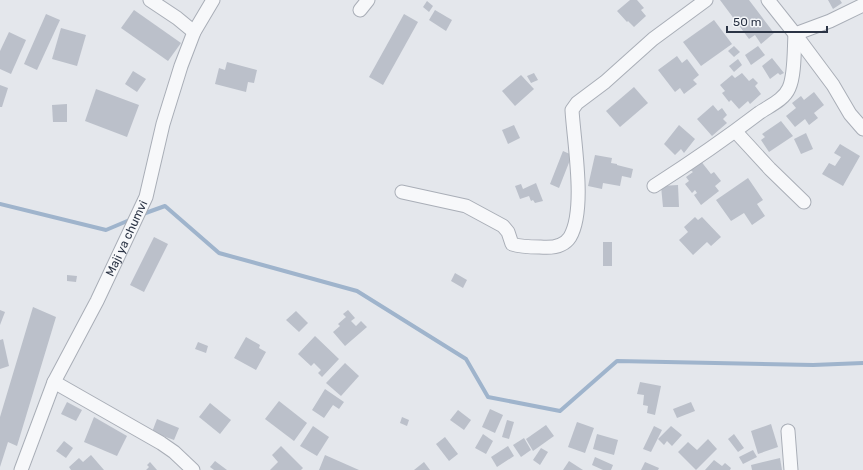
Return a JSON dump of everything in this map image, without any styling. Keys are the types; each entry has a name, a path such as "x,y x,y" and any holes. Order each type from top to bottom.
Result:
{"street":[{"path":"150,0 177,18 194,32"},
{"name":"Maji ya chumvi","path":"24,469 54,382 97,301 146,197 163,124 181,66 194,32 213,0"},
{"path":"402,192 466,206 503,226 508,232 512,244 518,246 552,248 560,245 569,238 578,211 572,110 577,103 605,82 653,38 706,0"},
{"path":"768,0 796,34 833,85 850,114 863,129"},
{"path":"796,34 830,21 863,5"},
{"path":"654,186 736,132 775,103 789,89 796,34"},
{"path":"736,132 770,169 804,202"},
{"path":"54,382 161,443 174,452 193,470"},
{"path":"788,431 791,470"}],"building":[{"path":"630,0 637,0 644,8 641,10 646,16 634,27 617,11"},
{"path":"720,0 749,0 774,33 761,44 755,35 749,39"},
{"path":"828,0 840,0 842,3 833,9"},
{"path":"427,1 433,6 429,12 423,7"},
{"path":"134,10 181,43 168,61 121,28"},
{"path":"435,10 452,20 446,31 429,20"},
{"path":"46,14 60,20 37,70 24,64"},
{"path":"404,14 418,22 383,85 369,77"},
{"path":"714,20 732,44 701,66 683,42"},
{"path":"61,28 86,35 77,66 52,59"},
{"path":"9,32 26,40 11,74 0,69 0,51"},
{"path":"734,46 740,52 734,57 728,51"},
{"path":"758,46 765,55 751,65 745,55"},
{"path":"677,56 682,63 687,59 699,75 693,80 697,84 684,94 680,88 675,92 658,70"},
{"path":"772,58 784,73 780,75 778,73 770,79 762,66"},
{"path":"738,59 742,65 734,72 729,66"},
{"path":"227,62 257,70 254,83 248,82 246,92 215,84 219,68 225,70"},
{"path":"133,71 146,79 137,92 125,84"},
{"path":"534,73 538,80 531,83 527,76"},
{"path":"742,73 749,81 753,78 758,83 755,86 761,94 750,104 748,101 739,109 731,100 729,102 722,93 725,91 720,85 732,75 735,78"},
{"path":"521,75 534,89 515,106 502,91"},
{"path":"0,85 8,88 2,107 0,107"},
{"path":"634,87 648,103 620,127 606,111"},
{"path":"96,89 139,105 127,137 85,121"},
{"path":"814,92 824,105 814,113 818,118 809,125 805,119 795,127 786,116 796,108 792,103 801,96 804,100"},
{"path":"67,104 67,122 53,122 52,105"},
{"path":"713,105 718,111 722,108 727,115 723,119 727,123 712,136 697,119"},
{"path":"781,121 793,136 769,152 761,140 765,137 762,134"},
{"path":"514,125 520,138 508,144 502,130"},
{"path":"679,125 695,139 684,153 681,149 675,155 664,144"},
{"path":"806,133 813,149 801,154 794,139"},
{"path":"840,144 860,156 843,186 822,174 829,163 835,166 841,157 834,153"},
{"path":"563,151 572,155 559,188 550,184"},
{"path":"595,155 612,158 611,163 633,169 631,178 622,176 620,186 603,183 602,189 588,186"},
{"path":"700,160 711,174 714,172 721,181 715,186 719,191 701,205 694,195 697,193 695,190 692,193 685,184 689,181 686,177 693,172 689,169"},
{"path":"748,178 763,200 757,204 765,216 752,225 744,213 731,221 716,200"},
{"path":"536,183 543,201 535,203 533,200 531,201 529,196 520,199 515,186 521,184 523,189"},
{"path":"678,185 679,207 663,207 661,186"},
{"path":"695,217 698,220 702,217 721,237 711,246 707,242 693,255 679,240 688,232 684,227"},
{"path":"154,237 168,244 144,292 130,285"},
{"path":"603,242 612,242 612,266 603,266"},
{"path":"455,273 467,280 463,288 451,281"},
{"path":"67,275 77,276 76,282 67,281"},
{"path":"33,307 56,317 17,446 8,442 0,467 0,417"},
{"path":"0,310 5,312 0,325"},
{"path":"348,310 355,318 351,321 356,326 361,321 367,327 345,346 333,332 340,326 338,324 346,317 343,314"},
{"path":"296,311 308,323 299,332 286,320"},
{"path":"315,336 339,359 322,377 318,373 321,370 314,363 311,366 298,354"},
{"path":"246,337 260,345 259,348 266,352 256,370 234,358"},
{"path":"3,339 9,366 0,369 0,340"},
{"path":"198,342 208,346 206,353 195,349"},
{"path":"345,363 359,376 341,396 326,383"},
{"path":"640,382 661,386 655,415 647,413 648,406 643,405 644,395 637,394"},
{"path":"325,389 344,402 339,409 333,405 324,418 312,410"},
{"path":"279,401 307,423 294,441 265,419"},
{"path":"67,402 82,410 76,421 61,414"},
{"path":"691,402 695,411 677,418 673,409"},
{"path":"210,403 231,420 220,434 199,417"},
{"path":"490,409 503,415 495,433 482,427"},
{"path":"458,410 471,420 464,430 450,420"},
{"path":"94,417 127,436 117,456 84,442"},
{"path":"402,417 409,420 407,426 400,423"},
{"path":"157,419 179,428 174,440 152,432"},
{"path":"507,420 514,422 509,439 502,437"},
{"path":"577,422 594,428 585,453 568,447"},
{"path":"771,424 778,447 758,454 751,431"},
{"path":"546,425 554,436 533,451 526,439"},
{"path":"313,426 329,437 317,456 300,446"},
{"path":"654,426 662,430 651,452 643,449"},
{"path":"671,426 682,435 672,446 667,441 664,445 658,439"},
{"path":"483,434 493,441 486,454 475,448"},
{"path":"597,434 618,440 614,455 593,449"},
{"path":"734,434 744,448 738,452 728,439"},
{"path":"445,437 458,454 449,461 436,444"},
{"path":"524,438 531,450 521,457 513,445"},
{"path":"708,439 717,449 696,470 678,452 688,442 697,450"},
{"path":"64,441 73,448 66,458 56,451"},
{"path":"281,446 303,468 301,470 270,470 278,462 272,455"},
{"path":"508,446 514,456 497,467 491,457"},
{"path":"541,448 548,452 540,465 533,460"},
{"path":"753,450 757,457 743,464 739,457"},
{"path":"91,455 104,470 71,470 69,467 79,458 83,462"},
{"path":"325,455 359,470 319,470"},
{"path":"595,457 613,465 611,470 603,470 592,465"},
{"path":"780,458 782,470 752,470 751,465"},
{"path":"714,460 722,466 725,463 731,468 730,470 705,470"},
{"path":"215,461 227,470 214,470 210,467"},
{"path":"569,461 583,470 563,470"},
{"path":"150,462 157,470 146,470 149,467 147,465"},
{"path":"424,462 430,470 414,470"},
{"path":"645,462 659,468 658,470 641,470"}],"waterway":[{"path":"0,204 106,230 132,219"},
{"path":"140,215 165,206 219,253 357,291 466,359 488,397 560,411 617,361 813,365 863,363"}]}
